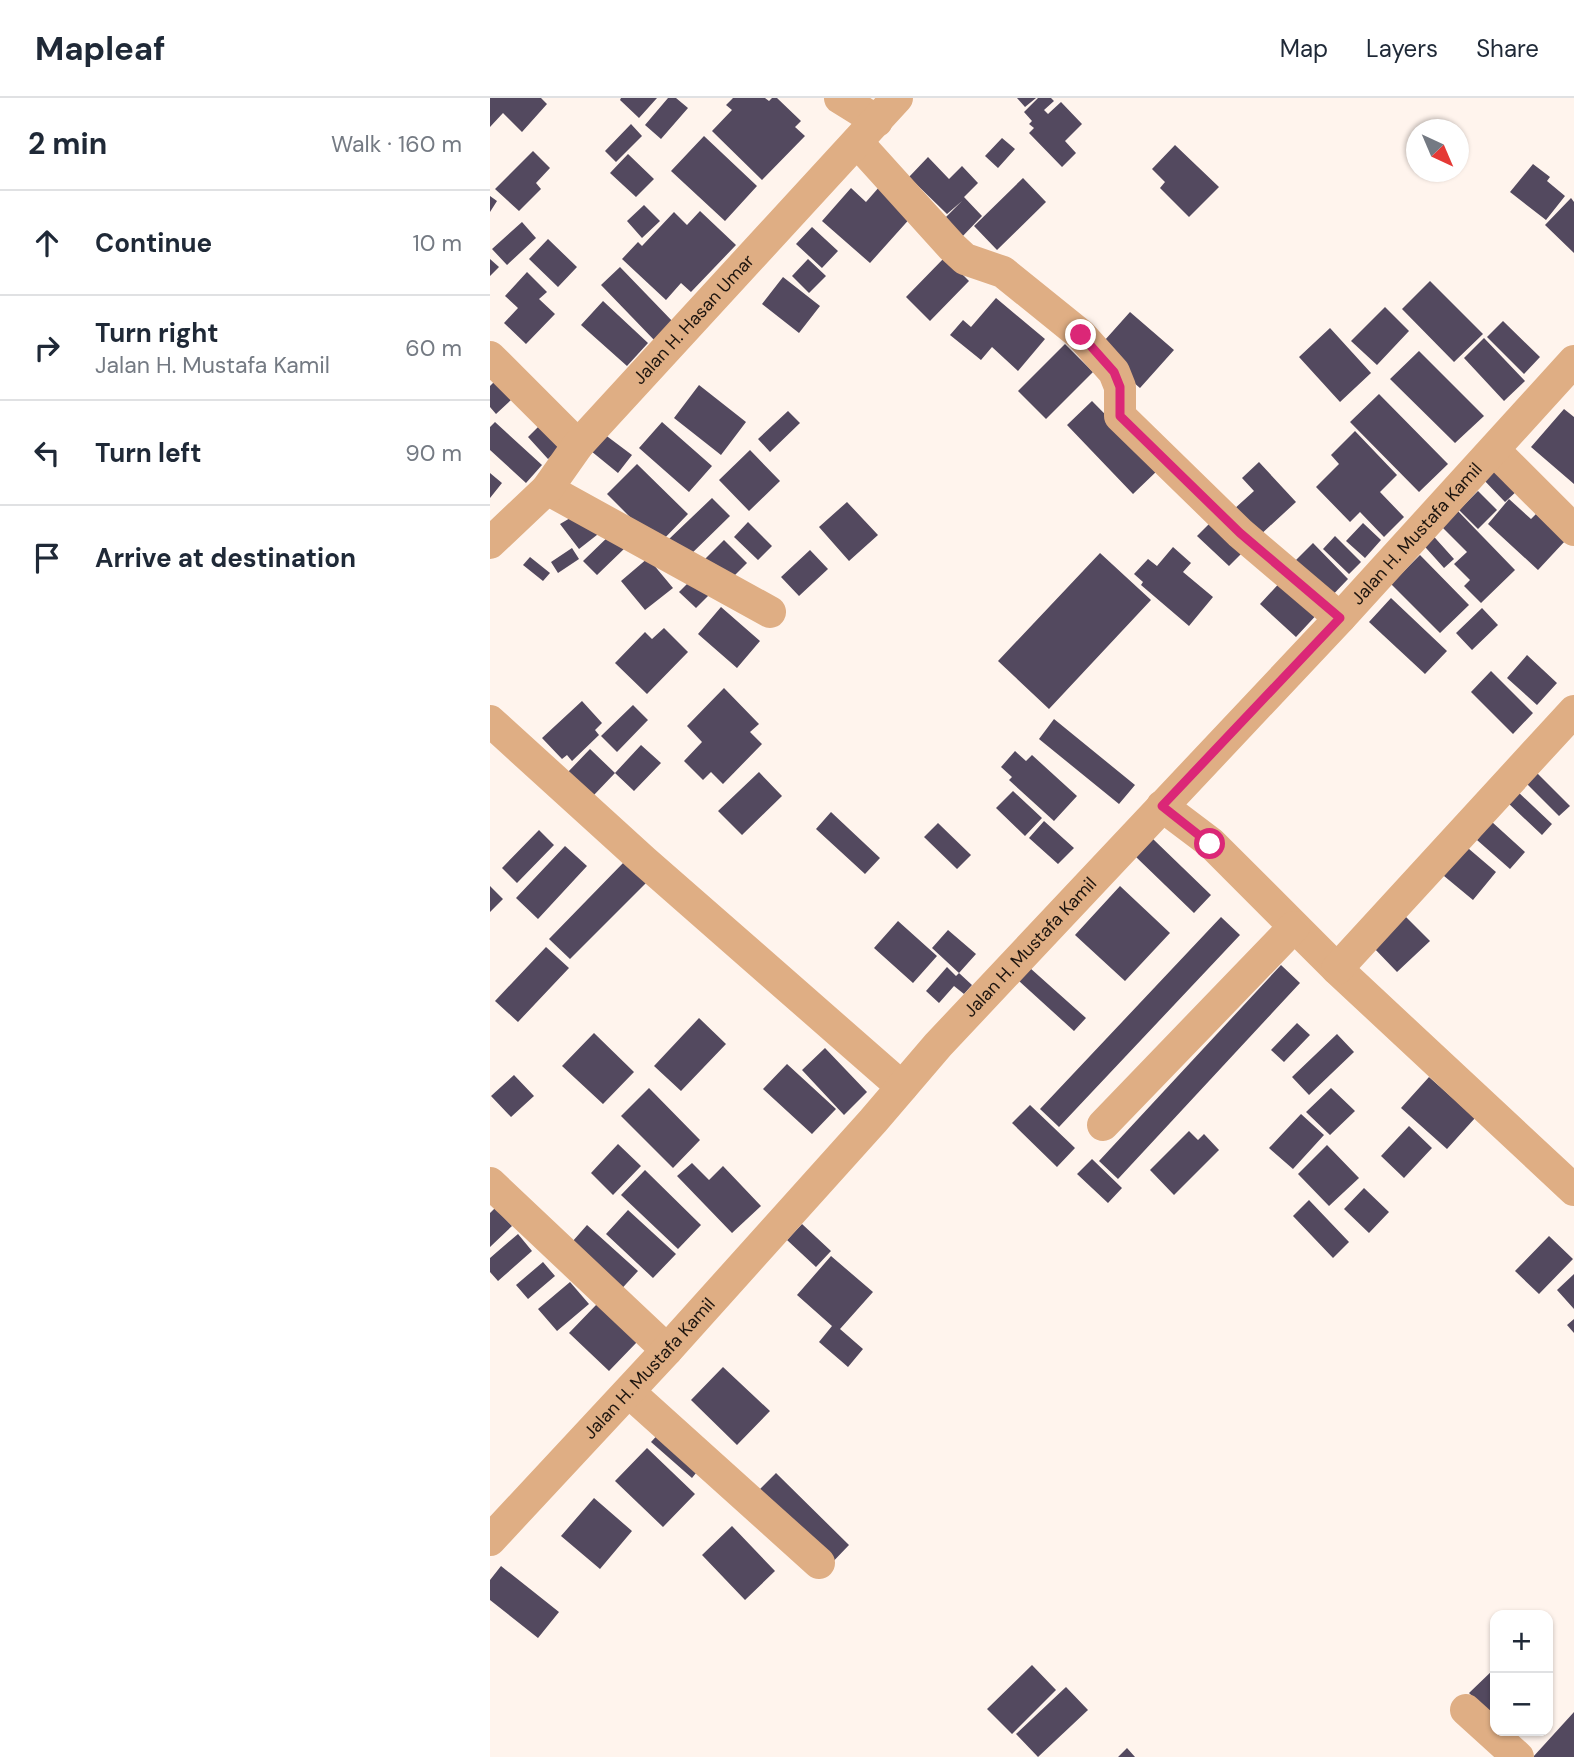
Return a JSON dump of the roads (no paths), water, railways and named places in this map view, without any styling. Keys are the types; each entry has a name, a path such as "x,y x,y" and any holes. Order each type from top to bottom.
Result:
{"street":[{"path":"840,98 877,120 965,259 1003,272 1081,335 1114,372 1120,387 1120,416 1240,533 1340,618"},
{"name":"Jalan H. Hasan Umar","path":"490,543 547,489 578,445 877,120"},
{"path":"490,357 578,445"},
{"name":"Jalan H. Mustafa Kamil","path":"490,1540 629,1392 902,1087 1340,618 1574,361"},
{"path":"1494,450 1574,530"},
{"path":"547,489 770,612"},
{"path":"1337,970 1574,711"},
{"path":"490,721 644,861 902,1087"},
{"path":"1162,806 1210,844 1337,970 1574,1191"},
{"path":"1103,1125 1294,927"},
{"path":"490,1183 667,1350"},
{"path":"629,1392 819,1563"},
{"path":"1466,1710 1518,1757"}]}
